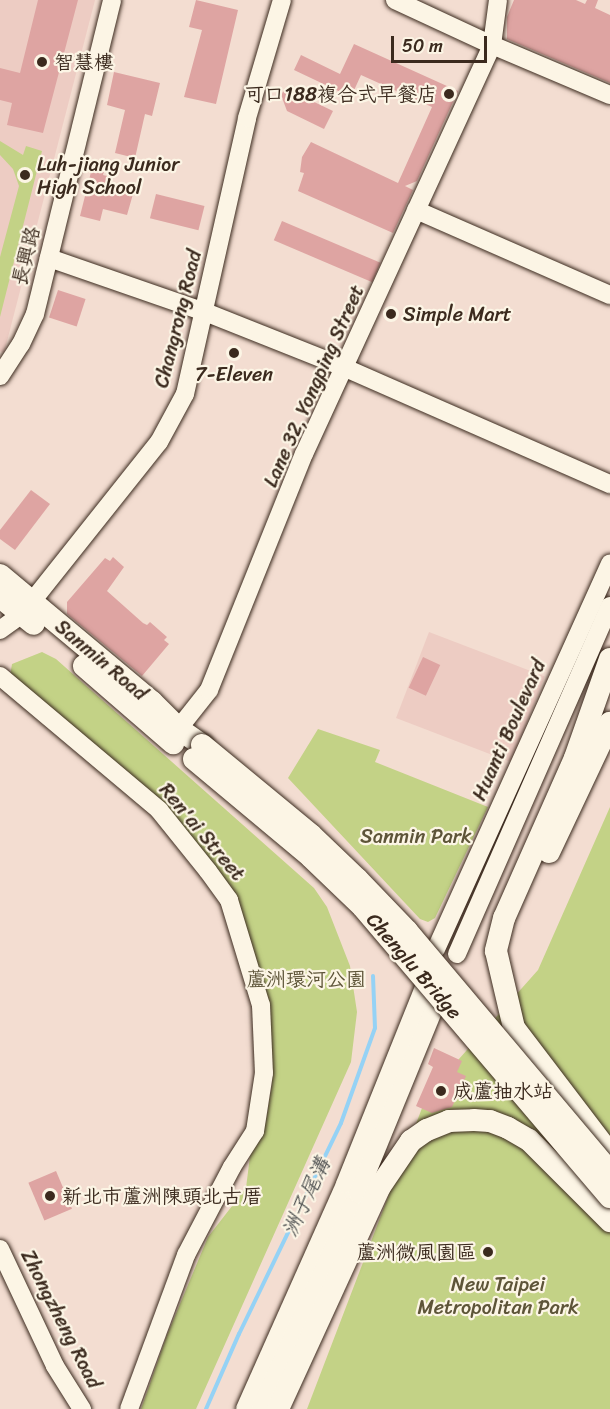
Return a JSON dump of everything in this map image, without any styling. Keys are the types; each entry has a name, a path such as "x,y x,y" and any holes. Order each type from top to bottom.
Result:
{"main road":[{"name":"Sanmin Road","path":"0,575 26,608"},
{"name":"Sanmin Road","path":"0,597 26,608 152,702 174,734 198,752"},
{"path":"610,659 575,758 504,918 496,951 513,1028 610,1154"},
{"path":"504,918 543,863 570,812 610,723"},
{"name":"Chenglu Bridge","path":"198,752 311,835 364,886 407,931 610,1172"},
{"name":"Chenglu Bridge","path":"198,752 363,907 610,1197"},
{"path":"278,1409 379,1188 411,1141 449,1121 490,1121 529,1140 610,1221"}],"street":[{"name":"長興路","path":"2,370 35,314 112,0"},
{"name":"Changrong Road","path":"0,630 26,608 159,442 185,393 205,312 244,129 282,0"},
{"path":"396,0 492,45 610,95"},
{"name":"Lane 32, Yongping Street","path":"174,734 209,690 304,454 492,45 498,0"},
{"path":"416,210 610,294"},
{"path":"49,258 205,312 343,367 610,484"},
{"name":"Huanti Boulevard","path":"436,950 610,563"},
{"path":"457,954 610,606"},
{"name":"Ren'ai Street","path":"0,676 159,810 229,900 261,1005 264,1073 255,1131 232,1167 186,1255 129,1409"},
{"path":"245,1409 345,1184 423,990"},
{"path":"260,1409 358,1194 436,1004"},
{"name":"Zhongzheng Road","path":"0,1249 55,1366 82,1409"}],"shaded area":[{"name":"Luh-jiang Junior High School","path":"0,0 95,0 4,353 0,351"},
{"path":"429,632 545,676 512,762 396,718"}],"green space":[{"path":"0,141 23,155 26,146 42,151 0,317 0,257 19,186 13,169 0,155"},
{"name":"蘆洲環河公園","path":"42,652 56,659 314,888 327,907 350,966 357,1012 351,1062 196,1409 141,1409 167,1335 208,1237 246,1188 250,1156 266,1121 272,1083 265,1007 211,862 10,676 12,664"},
{"name":"Sanmin Park","path":"318,729 380,750 375,762 488,807 435,918 428,922 420,919 288,778"},
{"name":"蘆洲微風園區","path":"610,807 610,1409 307,1409 427,1095 538,970"}],"building":[{"name":"智慧樓","path":"38,0 78,0 43,133 7,125 12,103 0,100 0,68 20,73"},
{"path":"196,0 238,10 216,104 184,97 202,30 189,27"},
{"path":"514,0 576,0 585,4 587,0 598,0 595,8 610,15 610,83 507,39 507,17"},
{"path":"354,44 458,91 417,181 405,186 413,190 393,233 298,191 304,173 300,172 302,157 311,142 398,183 432,107 361,75 351,97 294,70 301,55 340,74"},
{"path":"114,72 160,83 152,116 145,114 135,158 115,153 125,110 107,105"},
{"path":"285,88 333,111 324,129 287,111 281,95"},
{"path":"92,168 104,171 103,175 111,177 108,188 133,194 127,215 103,209 100,221 80,216"},
{"path":"156,194 205,206 198,230 150,218"},
{"path":"282,221 380,263 372,282 274,240"},
{"path":"58,290 86,299 77,327 49,318"},
{"path":"31,490 50,504 15,550 0,539 0,530"},
{"path":"113,557 124,567 107,591 143,623 147,625 150,622 167,637 164,640 169,644 142,676 67,614 67,602 105,558 110,561"},
{"path":"423,657 440,665 426,696 409,688"},
{"name":"成蘆抽水站","path":"434,1048 462,1061 457,1072 466,1076 452,1107 432,1113 416,1106 433,1067 428,1064"},
{"name":"新北市蘆洲陳頭北古厝","path":"56,1171 72,1209 44,1220 28,1183"}],"waterway":[{"name":"洲子尾溝","path":"206,1409 239,1334 341,1123 375,1028 373,976"}],"place":[{"name":"智慧樓","path":"42,62"},
{"name":"可口188複合式早餐店","path":"449,94"},
{"name":"Luh-jiang Junior High School","path":"25,175"},
{"name":"Simple Mart","path":"391,314"},
{"name":"7-Eleven","path":"234,353"},
{"name":"成蘆抽水站","path":"441,1091"},
{"name":"新北市蘆洲陳頭北古厝","path":"50,1196"},
{"name":"蘆洲微風園區","path":"488,1252"}],"park label":[{"name":"New Taipei Metropolitan Park","path":"498,1296"}]}
